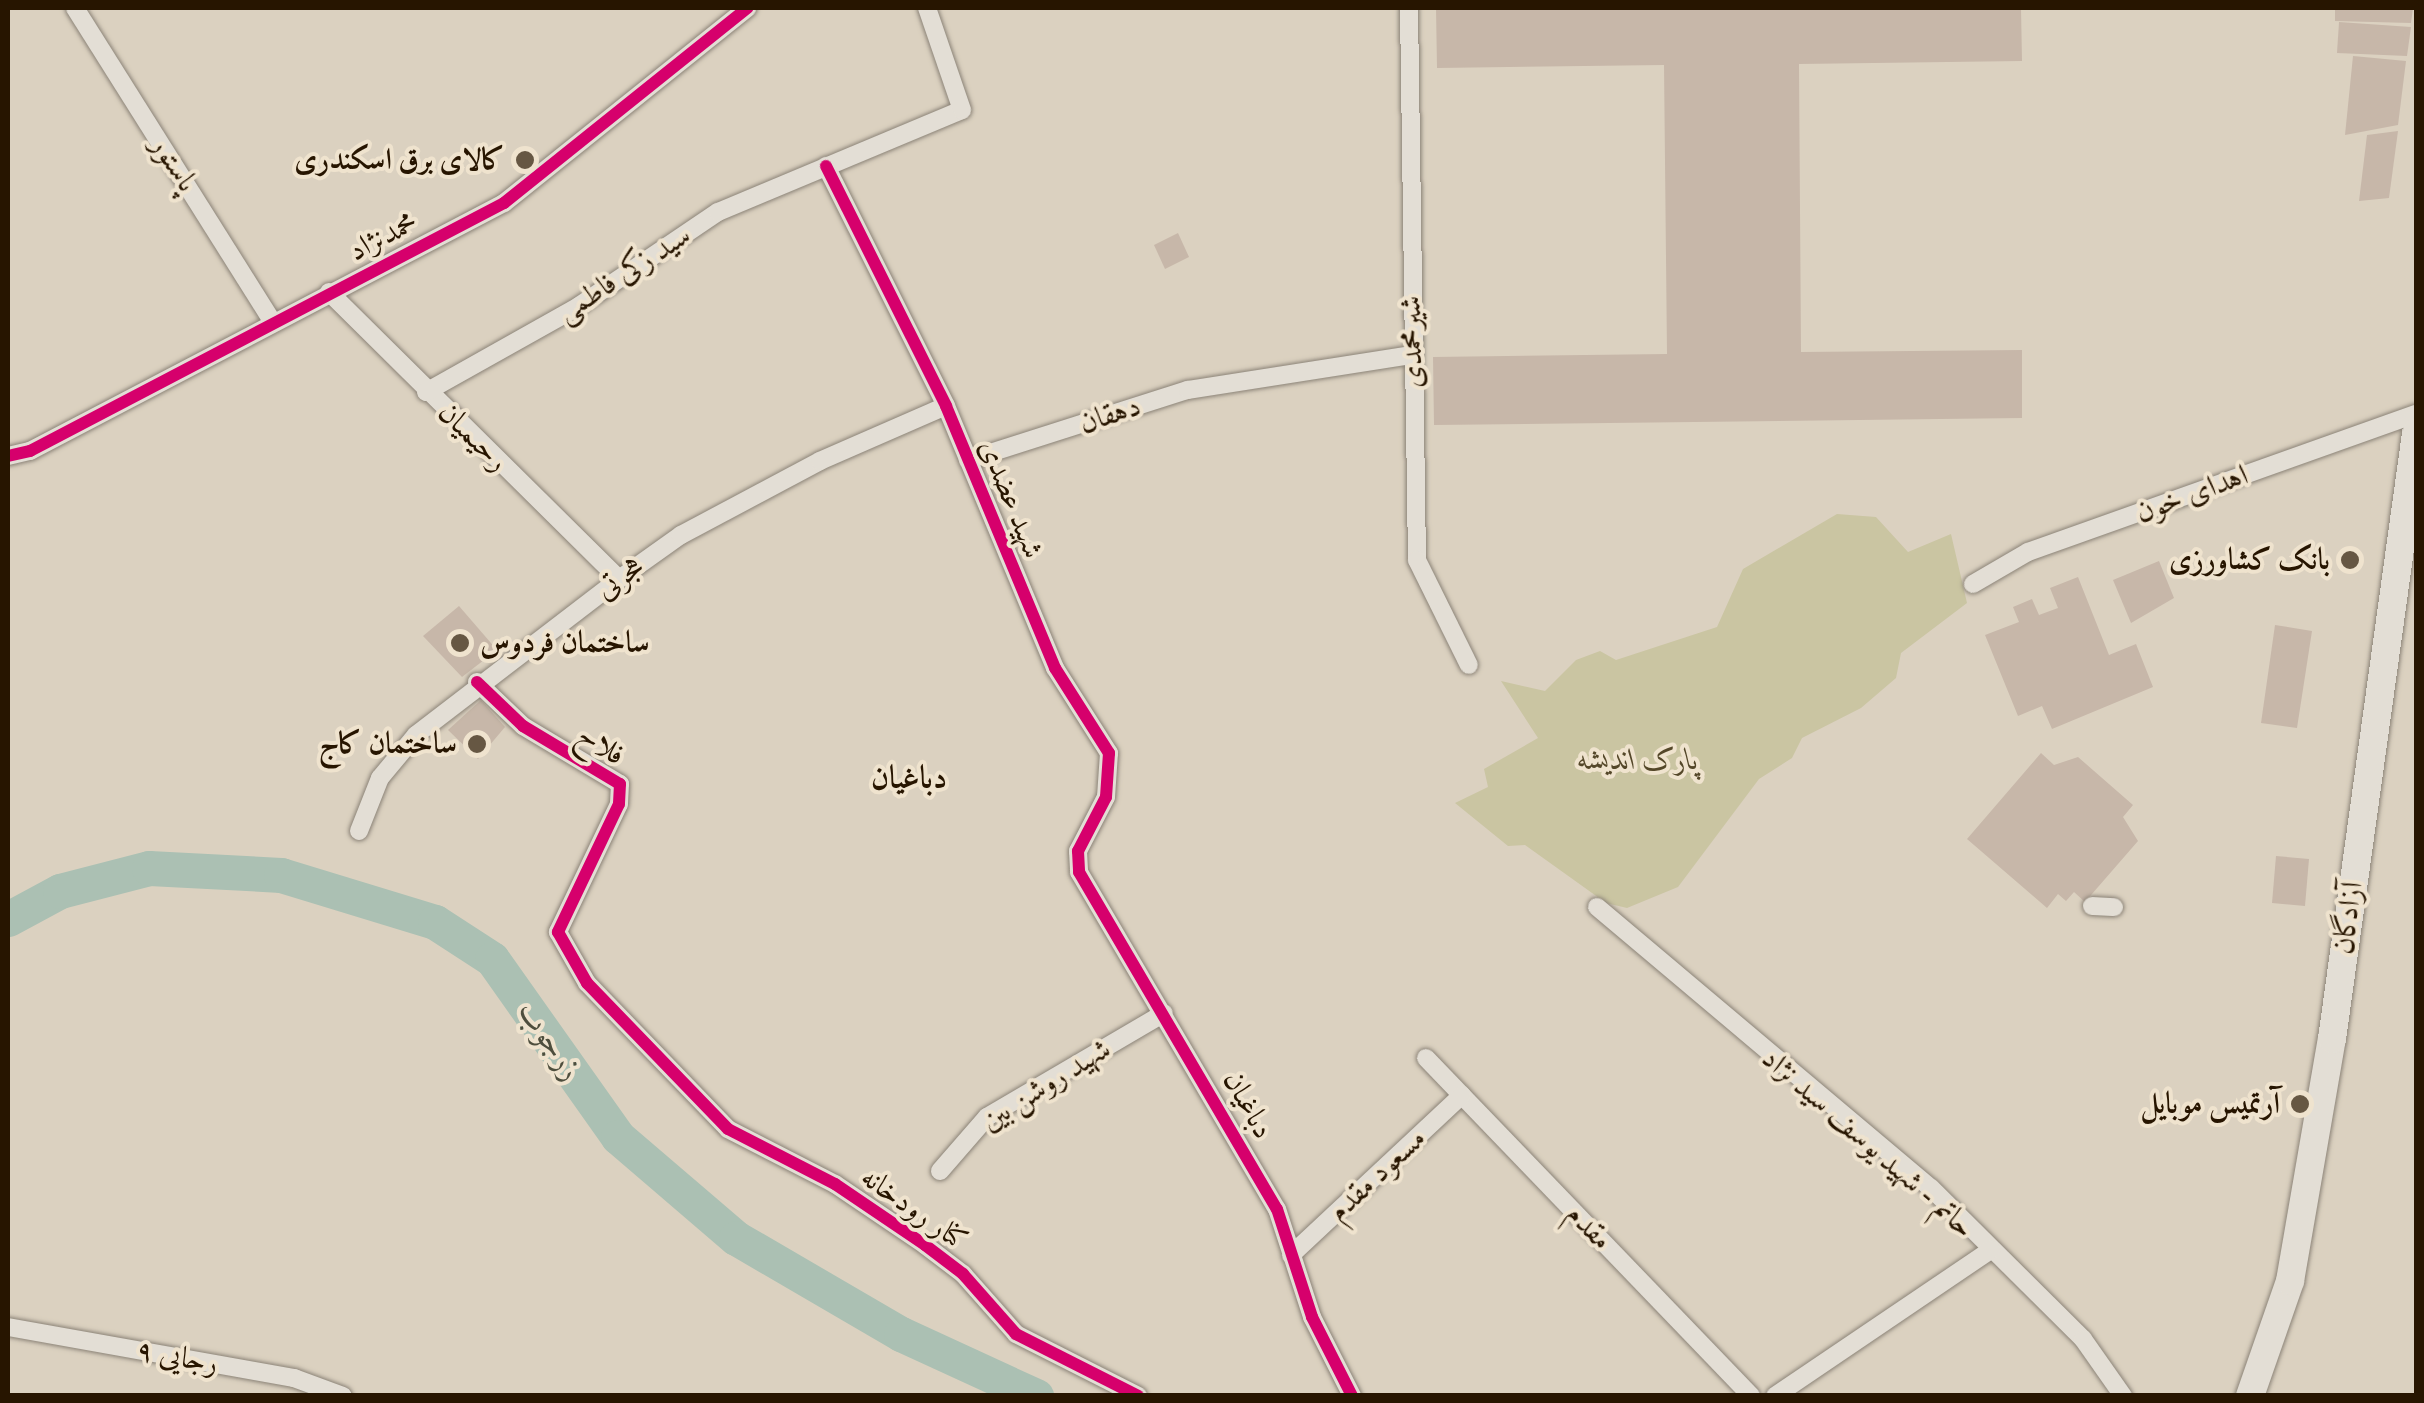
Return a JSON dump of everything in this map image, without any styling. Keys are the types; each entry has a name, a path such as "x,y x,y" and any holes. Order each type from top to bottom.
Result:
{"main road":[{"name":"آزادگان","path":"2250,1396 2290,1281 2332,1038 2416,434"}],"street":[{"name":"پاستور","path":"75,8 272,321"},
{"name":"محمدنژاد","path":"8,456 30,451 504,203 746,8"},
{"name":"سید زکی فاطمی","path":"426,392 580,306 718,212 962,110 927,8"},
{"name":"شیرمحمدی","path":"1410,8 1411,354 1417,560 1468,665"},
{"name":"شهید عضدی","path":"826,166 946,406 1055,668 1109,753 1106,797 1078,851"},
{"name":"رحیمیان","path":"328,292 619,579"},
{"name":"دهقان","path":"968,460 1188,390 1411,354"},
{"name":"هجرتی","path":"359,831 380,778 477,682 619,579 681,535 820,461 946,406"},
{"name":"اهدای خون","path":"1973,584 2028,552 2416,414"},
{"name":"فلاح","path":"477,682 523,726 620,784 619,804 558,932"},
{"name":"دباغیان","path":"1078,851 1094,902 1164,1013 1277,1209 1291,1254 1352,1396"},
{"path":"2092,906 2114,907"},
{"name":"حاتم - شهید یوسف سید نژاد","path":"1596,907 1931,1188 2082,1339 2123,1396"},
{"name":"کنار رودخانه","path":"558,932 587,983 624,1016 728,1128 835,1184 925,1245 963,1274 1016,1334 1138,1396"},
{"name":"شهید روشن بین","path":"940,1172 988,1117 1164,1013"},
{"name":"مقدم","path":"1426,1058 1752,1396"},
{"name":"مسعود مقدم","path":"1291,1254 1462,1095"},
{"path":"1774,1396 1991,1250"},
{"name":"رجایی ۹","path":"8,1328 340,1395"}],"green space":[{"name":"پارک اندیشه","path":"1837,514 1876,517 1908,552 1951,534 1967,603 1901,653 1896,678 1861,708 1802,738 1792,758 1759,779 1678,887 1627,908 1606,903 1525,845 1508,846 1455,803 1488,787 1484,769 1538,738 1501,681 1545,691 1576,660 1600,651 1616,660 1717,627 1743,569"}],"building":[{"path":"1436,8 2021,8 2022,61 1799,64 1801,352 2022,350 2022,418 1434,425 1433,357 1667,354 1664,65 1437,68"},
{"path":"2335,8 2413,8 2411,23 2335,21"},
{"path":"2339,22 2411,27 2407,56 2337,53"},
{"path":"2353,56 2406,61 2398,125 2345,135"},
{"path":"2398,131 2389,198 2359,201 2367,135"},
{"path":"1178,233 1189,257 1165,269 1154,245"},
{"path":"2159,561 2174,598 2131,623 2113,580"},
{"path":"2078,577 2109,655 2136,644 2153,687 2052,729 2042,706 2018,716 1985,635 2019,622 2013,607 2032,599 2039,615 2058,608 2050,588"},
{"name":"ساختمان فردوس","path":"459,606 497,650 462,677 423,636"},
{"path":"2275,625 2312,631 2297,728 2261,723"},
{"name":"ساختمان کاج","path":"481,700 505,727 478,759 448,730"},
{"path":"2041,753 2054,765 2078,757 2133,805 2123,817 2138,841 2085,902 2074,892 2066,901 2058,894 2047,908 1967,839"},
{"path":"2276,856 2309,859 2305,906 2272,903"}],"waterway":[{"name":"زرجوب","path":"8,919 60,891 149,868 281,875 435,922 492,959 618,1137 736,1238 901,1334 1036,1396"}],"cycle path":[{"path":"8,456 30,451 504,203 747,8"},
{"path":"826,166 946,406 1055,668 1109,753 1106,797 1078,851 1079,872 1277,1209 1312,1317 1352,1396"},
{"path":"477,682 523,726 620,784 619,804 558,932 587,983 728,1129 835,1184 925,1245 963,1274 1016,1334 1138,1396"}],"place":[{"name":"کالای برق اسکندری","path":"525,160"},
{"name":"بانک کشاورزی","path":"2350,560"},
{"name":"ساختمان فردوس","path":"460,643"},
{"name":"ساختمان کاج","path":"477,744"},
{"name":"آرتمیس موبایل","path":"2300,1104"}],"district":[{"name":"دباغیان","path":"909,778"}]}
